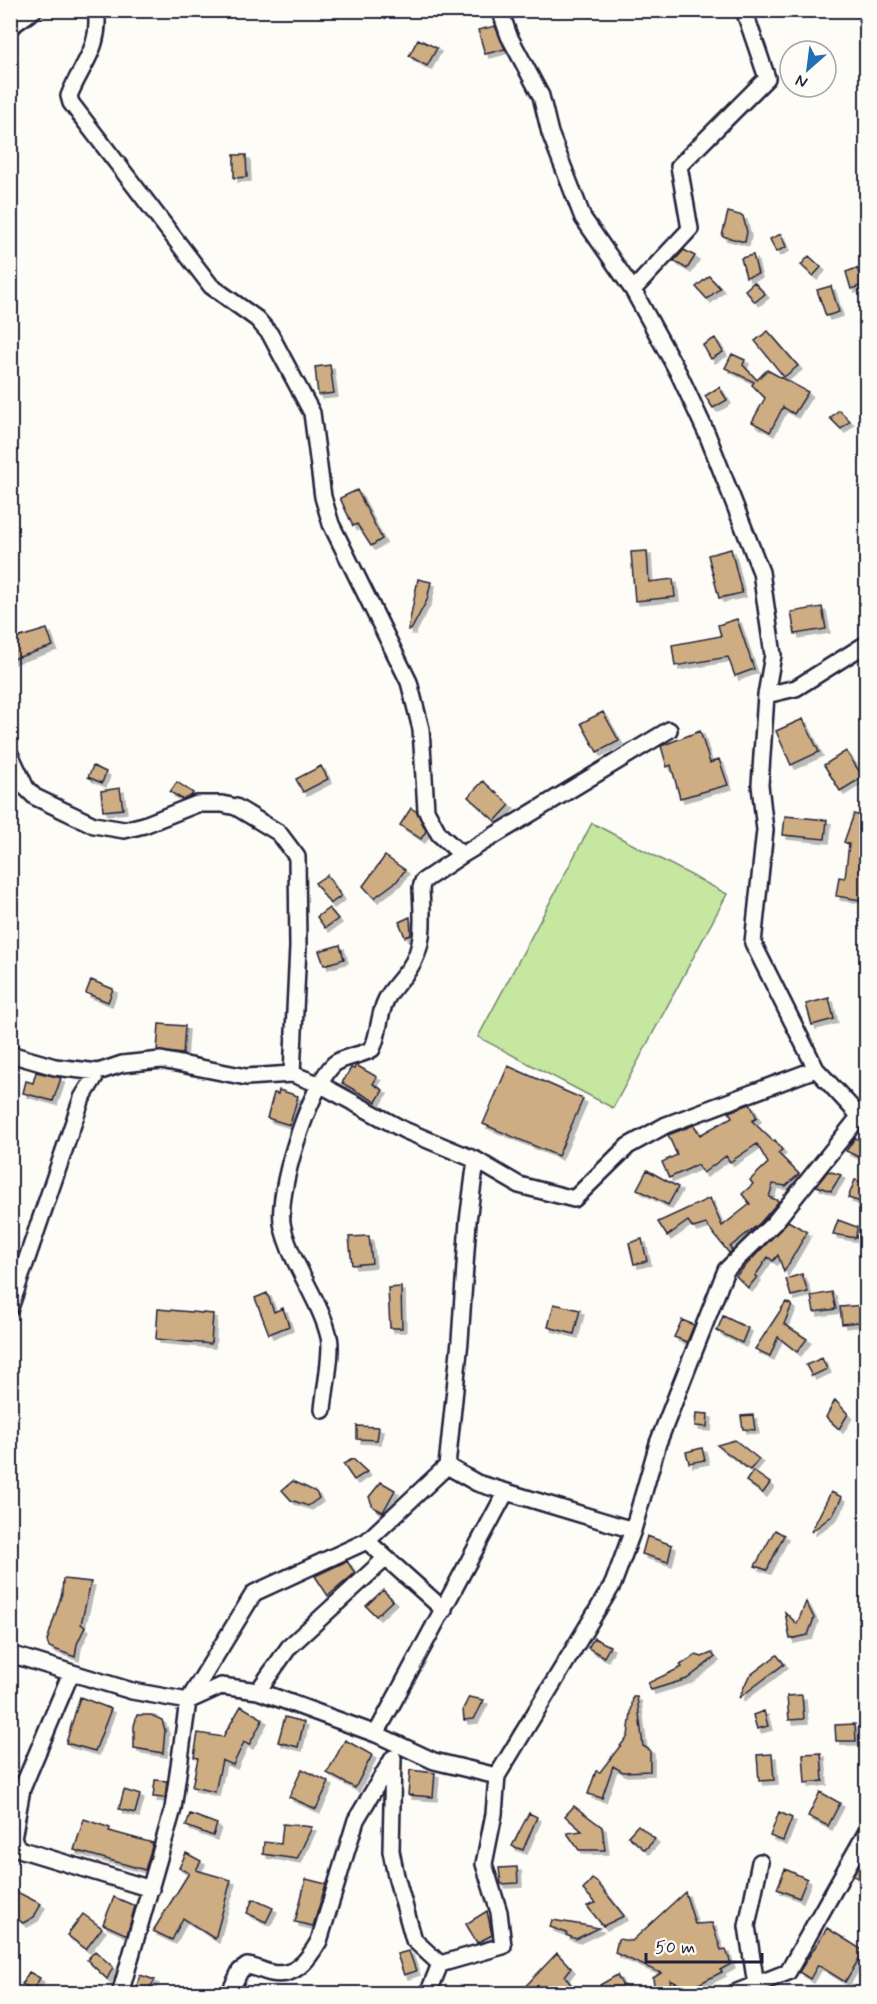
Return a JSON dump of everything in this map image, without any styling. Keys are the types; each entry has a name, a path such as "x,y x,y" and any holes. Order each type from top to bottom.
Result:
{"street":[{"path":"10,27 34,10"},
{"path":"96,10 99,27 88,63 69,96 71,103 212,286 256,319 270,334 312,412 323,497 331,524 409,682 421,729 426,810 439,834 462,855"},
{"path":"440,1964 503,1946 499,1912 484,1863 495,1814 497,1776 613,1584 633,1530 658,1443 726,1270 774,1223 863,1120 816,1068 753,943 765,830 760,785 766,695 774,655 761,572 707,434 679,374 633,290 583,218 550,134 541,96 509,36 500,10"},
{"path":"633,290 690,229 679,166 767,78 744,10"},
{"path":"766,695 796,688 867,644"},
{"path":"323,1410 330,1339 289,1247 282,1226 281,1204 300,1127 321,1085 333,1065 372,1049 378,1037 381,1013 386,1000 410,967 421,944 423,881 669,730"},
{"path":"10,754 26,788 35,797 94,825 124,830 144,825 197,804 222,804 236,807 279,833 297,857 298,948 292,1074"},
{"path":"10,1054 55,1067 98,1072 122,1064 160,1060 246,1077 292,1074 321,1085 404,1131 476,1160 519,1185 574,1198 628,1146 666,1125 816,1068"},
{"path":"10,1308 13,1286 82,1098 98,1072"},
{"path":"120,1994 173,1809 188,1701 254,1593 367,1542 447,1466 460,1341 468,1221 476,1160"},
{"path":"447,1466 477,1483 633,1530"},
{"path":"376,1734 506,1492"},
{"path":"367,1542 444,1610"},
{"path":"258,1691 289,1647 386,1558"},
{"path":"10,1653 132,1692 188,1701 221,1686 258,1691 376,1734 434,1761 497,1776"},
{"path":"71,1673 22,1788 13,1839 19,1849 151,1889"},
{"path":"392,1742 391,1851 396,1876 414,1940 440,1964"},
{"path":"230,1994 240,1971 247,1966 285,1974 298,1968 310,1957 319,1941 356,1820 393,1758"},
{"path":"732,1994 788,1972 867,1833"},
{"path":"756,1985 747,1926 760,1862"},
{"path":"428,1994 440,1964"}],"green space":[{"path":"592,823 727,894 613,1108 478,1037"}],"building":[{"path":"495,26 505,49 485,54 478,30"},
{"path":"418,39 437,48 427,66 409,56"},
{"path":"234,155 246,155 247,177 234,178"},
{"path":"728,212 743,216 747,232 745,242 722,236"},
{"path":"781,234 786,247 776,252 770,239"},
{"path":"684,250 695,256 687,269 674,261"},
{"path":"753,255 758,274 746,277 741,258"},
{"path":"809,256 821,267 813,276 801,265"},
{"path":"857,268 863,285 851,289 846,272"},
{"path":"709,276 720,288 707,299 696,287"},
{"path":"754,282 765,294 755,302 745,290"},
{"path":"831,286 839,312 826,316 817,290"},
{"path":"768,331 798,366 784,377 755,341"},
{"path":"715,338 723,352 711,359 703,345"},
{"path":"732,354 745,360 743,365 757,380 767,370 808,392 794,414 783,407 770,432 752,422 765,398 752,385 754,382 725,368"},
{"path":"330,365 334,393 318,395 315,367"},
{"path":"719,387 727,400 713,408 705,396"},
{"path":"839,410 850,421 841,429 830,418"},
{"path":"357,490 382,539 371,546 357,524 353,526 340,498"},
{"path":"731,549 742,593 719,598 708,555"},
{"path":"647,551 649,582 673,579 675,597 635,601 631,552"},
{"path":"418,579 431,582 427,600 411,630 408,630"},
{"path":"822,607 826,629 795,634 791,612"},
{"path":"737,619 754,669 735,676 728,657 675,666 672,645 721,636 718,625"},
{"path":"47,629 53,646 10,660 10,640"},
{"path":"603,712 619,741 597,752 581,723"},
{"path":"803,719 819,752 791,765 776,731"},
{"path":"700,731 710,763 719,759 728,785 680,798 671,765 667,767 661,746"},
{"path":"846,751 863,777 840,791 824,765"},
{"path":"93,766 106,772 102,783 88,777"},
{"path":"321,766 328,779 303,792 296,779"},
{"path":"483,781 510,805 495,821 468,797"},
{"path":"177,782 193,793 191,796 182,799 170,792"},
{"path":"120,788 123,809 103,811 101,791"},
{"path":"411,808 417,812 426,831 421,839 400,825"},
{"path":"854,814 867,818 867,901 836,896 839,877 845,878 849,844 844,842"},
{"path":"785,816 827,820 825,839 783,835"},
{"path":"385,856 405,870 397,881 374,898 363,886"},
{"path":"327,875 341,896 330,904 315,883"},
{"path":"329,908 338,919 325,928 317,917"},
{"path":"410,917 411,935 405,937 399,922"},
{"path":"340,945 344,959 324,965 319,951"},
{"path":"91,980 113,989 108,1002 86,993"},
{"path":"829,998 834,1019 812,1025 806,1004"},
{"path":"159,1024 185,1026 183,1054 157,1051"},
{"path":"356,1065 377,1077 373,1084 383,1090 376,1102 342,1083 351,1068 354,1069"},
{"path":"508,1066 583,1099 558,1156 483,1124"},
{"path":"36,1072 61,1078 53,1101 23,1093 26,1081 33,1083"},
{"path":"279,1090 298,1096 290,1125 267,1118 274,1093 278,1094"},
{"path":"750,1104 757,1118 752,1121 773,1141 775,1140 782,1150 778,1153 799,1174 786,1186 773,1184 769,1197 779,1201 760,1223 730,1247 732,1251 729,1253 706,1224 693,1228 688,1221 667,1236 658,1222 710,1198 722,1226 750,1204 742,1194 753,1184 750,1180 768,1163 757,1144 730,1162 726,1156 703,1173 697,1165 669,1178 662,1162 677,1155 668,1135 694,1125 700,1135 732,1117 729,1112"},
{"path":"855,1138 867,1142 863,1159 846,1151"},
{"path":"647,1170 678,1187 668,1205 637,1189"},
{"path":"828,1171 841,1175 831,1191 816,1186"},
{"path":"855,1180 867,1183 867,1204 848,1198"},
{"path":"838,1220 857,1227 856,1238 833,1234"},
{"path":"788,1221 807,1232 784,1272 778,1255 773,1261 768,1257 748,1288 736,1276"},
{"path":"369,1236 372,1263 352,1265 349,1237"},
{"path":"642,1239 647,1261 634,1264 629,1243"},
{"path":"802,1274 808,1292 791,1296 786,1279"},
{"path":"401,1287 402,1328 390,1328 388,1288"},
{"path":"832,1292 836,1309 814,1312 811,1296"},
{"path":"267,1293 274,1312 283,1308 289,1326 269,1334 255,1298"},
{"path":"786,1302 792,1305 784,1324 807,1339 797,1352 778,1337 770,1356 755,1349"},
{"path":"554,1304 580,1310 574,1334 548,1327"},
{"path":"865,1305 867,1321 842,1324 840,1307"},
{"path":"158,1309 213,1314 211,1344 156,1339"},
{"path":"723,1316 748,1328 742,1343 717,1331"},
{"path":"682,1320 694,1325 687,1342 674,1337"},
{"path":"822,1358 827,1369 812,1376 806,1365"},
{"path":"835,1400 848,1414 839,1429 826,1417"},
{"path":"696,1413 708,1414 707,1427 695,1426"},
{"path":"753,1415 755,1430 743,1429 741,1416"},
{"path":"357,1426 379,1427 377,1440 357,1439"},
{"path":"735,1440 759,1459 750,1470 717,1445"},
{"path":"702,1448 705,1460 689,1463 686,1452"},
{"path":"353,1459 367,1472 354,1480 343,1464"},
{"path":"753,1471 770,1483 763,1493 746,1481"},
{"path":"293,1481 316,1492 319,1498 308,1506 291,1500 282,1490"},
{"path":"381,1482 395,1490 383,1512 373,1507 369,1497"},
{"path":"831,1492 842,1497 833,1515 811,1532"},
{"path":"775,1530 784,1535 767,1570 755,1566"},
{"path":"647,1536 672,1545 668,1562 642,1554"},
{"path":"347,1561 355,1573 328,1596 315,1576"},
{"path":"63,1579 91,1582 81,1624 85,1627 77,1644 75,1657 49,1647 47,1641 62,1593"},
{"path":"383,1590 393,1600 376,1616 366,1606"},
{"path":"806,1602 814,1618 808,1635 790,1639 785,1612 797,1624"},
{"path":"594,1638 610,1646 604,1657 588,1648"},
{"path":"712,1653 715,1657 687,1679 651,1690 648,1683 682,1667 680,1665 696,1655 702,1657"},
{"path":"777,1655 784,1664 739,1698 749,1676"},
{"path":"802,1695 804,1719 789,1720 787,1696"},
{"path":"80,1697 111,1709 95,1751 66,1743"},
{"path":"469,1697 484,1700 474,1719 464,1720 463,1709"},
{"path":"633,1697 637,1697 643,1746 650,1750 650,1771 623,1772 613,1766 602,1798 588,1794 596,1771 600,1772 628,1736"},
{"path":"241,1706 263,1719 249,1745 244,1742 233,1765 222,1760 215,1792 192,1787 198,1758 194,1757 198,1733 223,1737"},
{"path":"764,1711 768,1726 757,1729 753,1715"},
{"path":"137,1715 151,1715 162,1720 165,1730 163,1753 134,1748 134,1726"},
{"path":"285,1717 304,1722 298,1747 278,1742"},
{"path":"855,1724 856,1741 836,1741 835,1725"},
{"path":"345,1740 372,1755 355,1788 327,1773"},
{"path":"821,1753 823,1781 805,1783 803,1754"},
{"path":"772,1754 774,1780 759,1781 757,1755"},
{"path":"302,1769 329,1782 316,1809 289,1797"},
{"path":"410,1770 435,1773 433,1797 408,1795"},
{"path":"155,1780 167,1781 165,1798 153,1797"},
{"path":"124,1790 140,1795 135,1813 119,1809"},
{"path":"820,1792 840,1803 828,1826 808,1816"},
{"path":"574,1806 602,1827 605,1850 579,1850 567,1833 582,1831 565,1816"},
{"path":"779,1812 792,1818 783,1841 770,1836"},
{"path":"529,1813 537,1817 523,1850 512,1846"},
{"path":"190,1814 217,1824 213,1836 186,1826"},
{"path":"84,1819 110,1828 109,1831 153,1843 145,1870 74,1850"},
{"path":"283,1824 312,1827 297,1859 263,1854 264,1842 281,1844"},
{"path":"638,1825 655,1839 645,1850 628,1836"},
{"path":"867,1852 867,1881 853,1876"},
{"path":"186,1853 201,1861 196,1870 231,1880 215,1939 183,1918 172,1940 153,1931 189,1873 179,1868"},
{"path":"517,1867 518,1883 501,1884 499,1868"},
{"path":"785,1869 807,1879 799,1898 777,1889"},
{"path":"306,1879 326,1884 313,1926 295,1922"},
{"path":"592,1879 598,1883 624,1916 603,1926 587,1906 596,1903 583,1890"},
{"path":"13,1890 41,1904 34,1917 23,1923 10,1913"},
{"path":"685,1892 695,1924 712,1923 721,1950 726,1949 731,1964 720,1970 722,1972 689,1989 670,1980 672,1992 655,1994 653,1978 661,1973 615,1953 618,1939 632,1941"},
{"path":"114,1897 135,1906 127,1935 103,1924"},
{"path":"253,1899 273,1908 266,1922 247,1913"},
{"path":"487,1911 492,1935 477,1943 466,1924"},
{"path":"83,1914 102,1928 86,1949 67,1935"},
{"path":"552,1920 599,1928 576,1939 550,1927"},
{"path":"827,1928 864,1951 845,1982 818,1965 810,1979 799,1972"},
{"path":"95,1951 113,1967 107,1979 87,1960"},
{"path":"409,1951 416,1971 404,1975 397,1954"},
{"path":"557,1953 571,1968 565,1976 577,1994 559,1994 553,1987 547,1994 518,1994"},
{"path":"29,1972 40,1978 33,1990 22,1984"},
{"path":"140,1975 155,1980 147,1992 136,1989"},
{"path":"617,1975 627,1994 607,1994 600,1985"}]}
